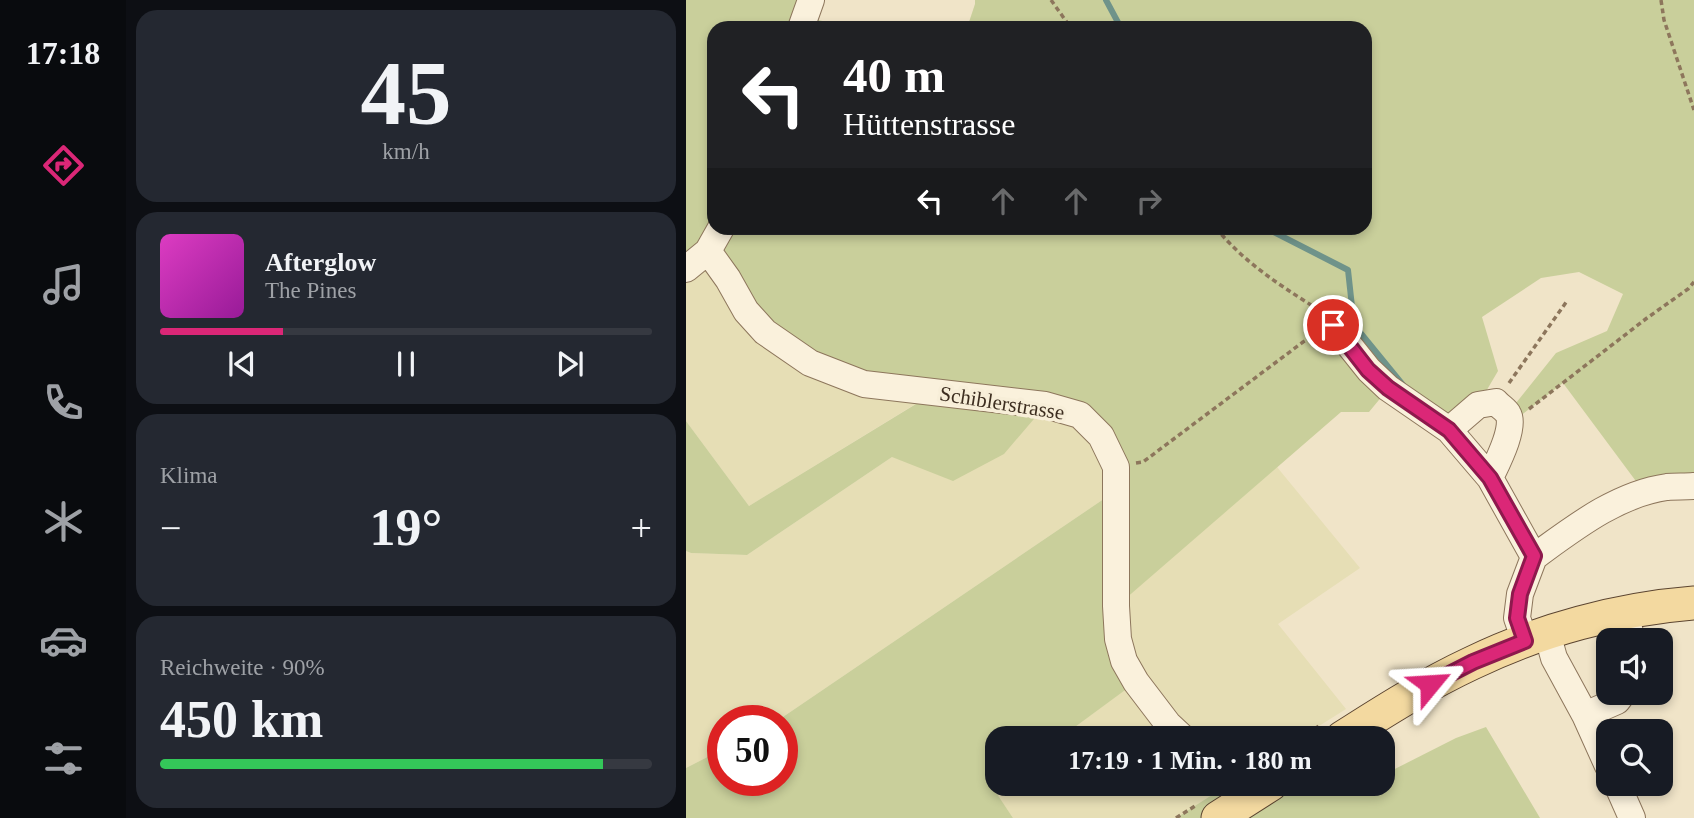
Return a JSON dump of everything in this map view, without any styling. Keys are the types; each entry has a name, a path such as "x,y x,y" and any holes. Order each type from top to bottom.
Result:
{"main road":[{"path":"1362,726 1430,684 1473,662 1536,637 1585,622 1629,627 1694,603"},
{"path":"1218,818 1244,796"}],"street":[{"path":"804,21 811,0"},
{"path":"686,269 708,251 717,235"},
{"name":"Schiblerstrasse","path":"708,251 746,311 765,332 810,363 864,384 1045,405 1080,415 1101,436 1116,467 1118,639 1124,661 1136,682 1170,726"},
{"path":"1333,325 1368,370 1388,388 1449,430 1490,478 1534,556"},
{"path":"1449,430 1478,405 1503,413 1500,456 1490,478"},
{"path":"1596,739 1554,658 1517,618 1520,594 1534,556 1619,502 1656,489 1694,486"},
{"path":"1585,715 1608,705"},
{"path":"1622,796 1632,818"}],"path":[{"path":"1051,0 1066,21"},
{"path":"1661,0 1664,20 1694,110"},
{"path":"1116,467 1143,462 1303,342 1333,325 1311,305 1254,267 1222,235"},
{"path":"1503,413 1626,334 1694,282"},
{"path":"1503,413 1567,301"}],"shaded area":[{"path":"708,251 935,392 749,506 686,421 686,269"},
{"path":"1045,405 1080,415 1117,490 798,707 707,705 707,757 686,768 686,551 747,555 892,457"},
{"path":"1277,467 1360,568 1278,624 1346,709 1319,726 1076,726 1135,682 1116,606"},
{"path":"998,796 1210,796 1176,818 1013,818"}],"green space":[{"path":"686,0 811,0 805,17 822,21 707,21 707,235 1372,235 1372,21 969,21 975,0 1694,0 1694,486 1644,492 1563,383 1511,423 1508,413 1556,353 1607,331 1623,294 1579,272 1541,278 1482,317 1498,371 1478,405 1449,430 1388,389 1369,412 1341,412 1117,606 1136,682 1076,726 985,726 985,796 998,796 1013,818 686,818 686,768 707,757 707,796 798,796 798,707 1117,490 1101,436 1045,406 1004,454 953,481 892,457 747,555 686,551 686,421 749,506 934,393 810,363 708,252 686,269"},
{"path":"1486,727 1540,818 1176,818 1210,796 1395,796 1395,769 1456,738"}],"waterway":[{"path":"1106,0 1117,21"},
{"path":"1280,235 1348,270 1354,325 1403,385"}],"route":[{"path":"1333,325 1368,370 1388,388 1449,430 1490,478 1534,556 1520,594 1517,618 1525,641 1473,662 1430,684"}]}
